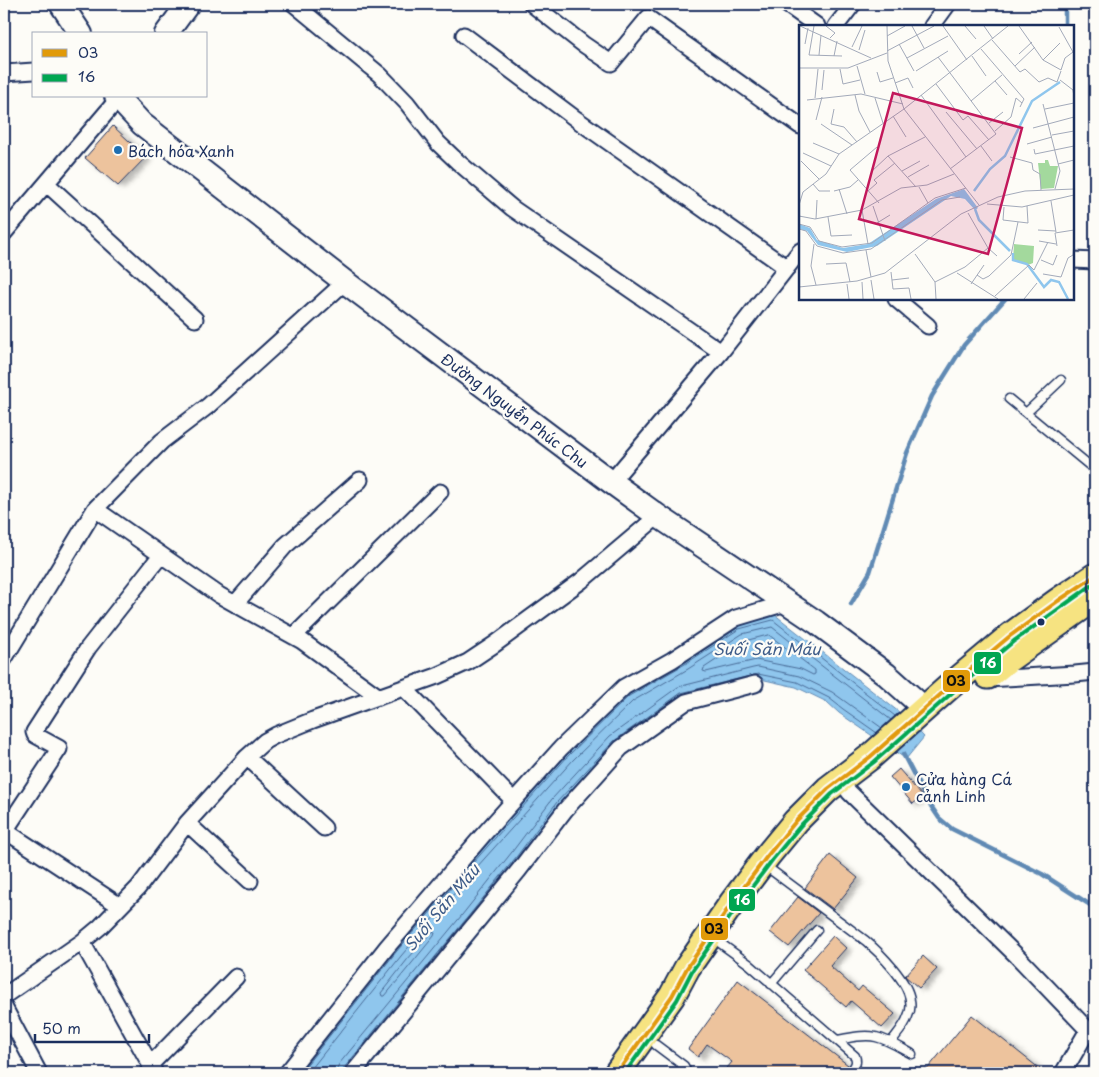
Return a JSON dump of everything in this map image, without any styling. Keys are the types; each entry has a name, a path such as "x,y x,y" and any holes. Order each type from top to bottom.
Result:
{"main road":[{"path":"617,1073 685,1005 701,974 747,902 792,845 850,792 876,762 1010,636 1095,576"},
{"path":"928,713 984,679 1095,598"},
{"path":"636,1073 687,968 768,855 796,820 828,789 876,762"}],"street":[{"path":"61,4 80,32"},
{"path":"167,32 188,4"},
{"path":"294,4 380,74 407,103 438,143 512,208 721,352"},
{"path":"532,4 611,63 648,18 799,125"},
{"path":"786,4 816,25"},
{"path":"837,25 853,4"},
{"path":"933,25 948,4"},
{"path":"464,35 576,119 787,268"},
{"path":"4,72 32,71"},
{"path":"4,233 117,98"},
{"name":"Đường Nguyễn Phúc Chu","path":"119,98 142,124 345,282 658,516 816,622 864,657 886,674 928,713"},
{"path":"47,184 195,319"},
{"path":"611,482 721,352 799,252"},
{"path":"1074,260 1095,261"},
{"path":"4,659 95,509 162,441 208,406 345,282"},
{"path":"897,300 928,326"},
{"path":"235,604 285,546 360,480"},
{"path":"294,636 440,492"},
{"path":"95,509 219,595 302,641 378,698"},
{"path":"4,996 82,942 100,927 138,888 187,823 247,757 265,741 276,735 378,698 468,662 581,582 658,516"},
{"path":"120,906 4,831 59,749 35,735 34,732 88,648 161,554"},
{"path":"287,1073 387,947 483,835 561,748 624,687 672,660 736,618 786,603"},
{"path":"984,679 1095,672"},
{"path":"353,1073 520,870 565,810 621,748 686,702 755,684"},
{"path":"404,688 514,801"},
{"path":"247,757 324,828"},
{"path":"850,792 1091,1032 1063,1073"},
{"path":"187,823 250,882"},
{"path":"82,942 152,1069 236,978"},
{"path":"4,1007 39,1073"}],"lane":[{"path":"1026,413 1061,380"},
{"path":"1009,399 1095,470"},
{"path":"771,870 875,948 896,973 910,1000 910,1008 904,1024 891,1042"},
{"path":"771,984 817,930"},
{"path":"720,943 748,964 855,1056 856,1064 849,1073"},
{"path":"653,1036 684,1066 687,1073"},
{"path":"837,1040 859,1036 876,1037 891,1042 912,1054"}],"water":[{"name":"Suối Săn Máu","path":"774,614 904,716 924,737 906,759 839,713 827,702 796,687 756,678 684,697 618,744 346,1073 294,1073 392,949 565,753 627,692 737,624"}],"building":[{"name":"Bách hóa Xanh","path":"113,126 146,157 118,186 85,158"},
{"path":"899,769 922,796 913,804 890,777"},
{"path":"830,855 858,878 833,909 805,888"},
{"path":"798,897 819,913 789,947 770,932"},
{"path":"833,936 846,948 830,966 858,991 862,986 895,1014 882,1028 851,1001 846,1007 803,970"},
{"path":"923,956 937,969 919,988 905,976"},
{"path":"738,980 848,1065 841,1073 723,1073 732,1062 707,1044 698,1057 688,1049"},
{"path":"972,1015 1045,1073 924,1073"}],"waterway":[{"name":"Suối Săn Máu","path":"1065,4 1065,25"},
{"name":"Suối Săn Máu","path":"851,604 870,572 907,453 932,396 964,345 1004,300"},
{"path":"903,754 927,800 939,818 952,829 1042,874 1095,908"}],"transit line":[{"name":"03","path":"617,1073 672,996 687,968 732,903 796,821 828,789 870,757 1010,636 1095,576"},
{"name":"16","path":"625,1073 677,1000 692,971 737,907 801,825 832,794 874,762 1014,641 1095,583"}],"place":[{"name":"Bách hóa Xanh","path":"118,150"},
{"name":"Cửa hàng Cá cảnh Linh","path":"906,787"}]}
